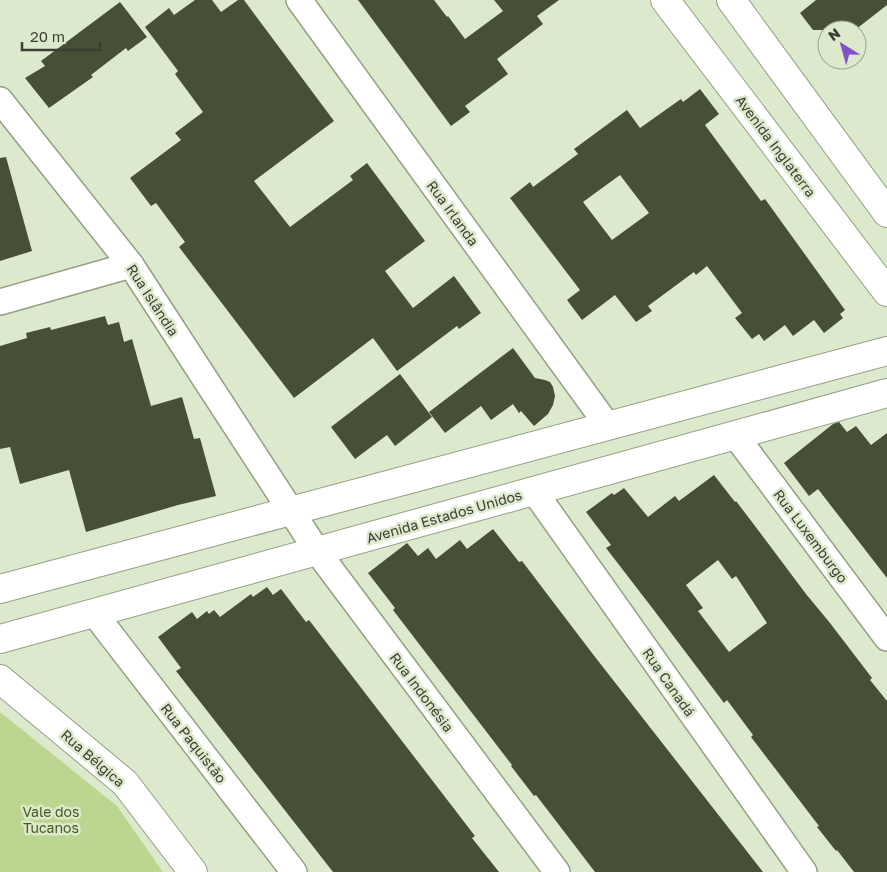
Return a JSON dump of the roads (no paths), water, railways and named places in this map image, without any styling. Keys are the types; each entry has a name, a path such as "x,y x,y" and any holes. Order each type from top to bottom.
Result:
{"street":[{"name":"Rua Irlanda","path":"299,0 608,426"},
{"name":"Avenida Inglaterra","path":"665,0 887,292"},
{"path":"731,0 887,213"},
{"name":"Rua Islândia","path":"0,100 131,265 291,511"},
{"path":"0,302 131,265"},
{"path":"0,589 887,351"},
{"name":"Avenida Estados Unidos","path":"0,640 887,393"},
{"name":"Rua Luxemburgo","path":"735,435 887,638"},
{"name":"Rua Canadá","path":"534,491 804,872"},
{"name":"Rua Indonésia","path":"291,511 317,551 556,872"},
{"name":"Rua Paquistão","path":"94,613 294,872"},
{"name":"Rua Bélgica","path":"0,678 125,784 193,872"}],"park label":[{"name":"Vale dos Tucanos","path":"51,820"}]}
